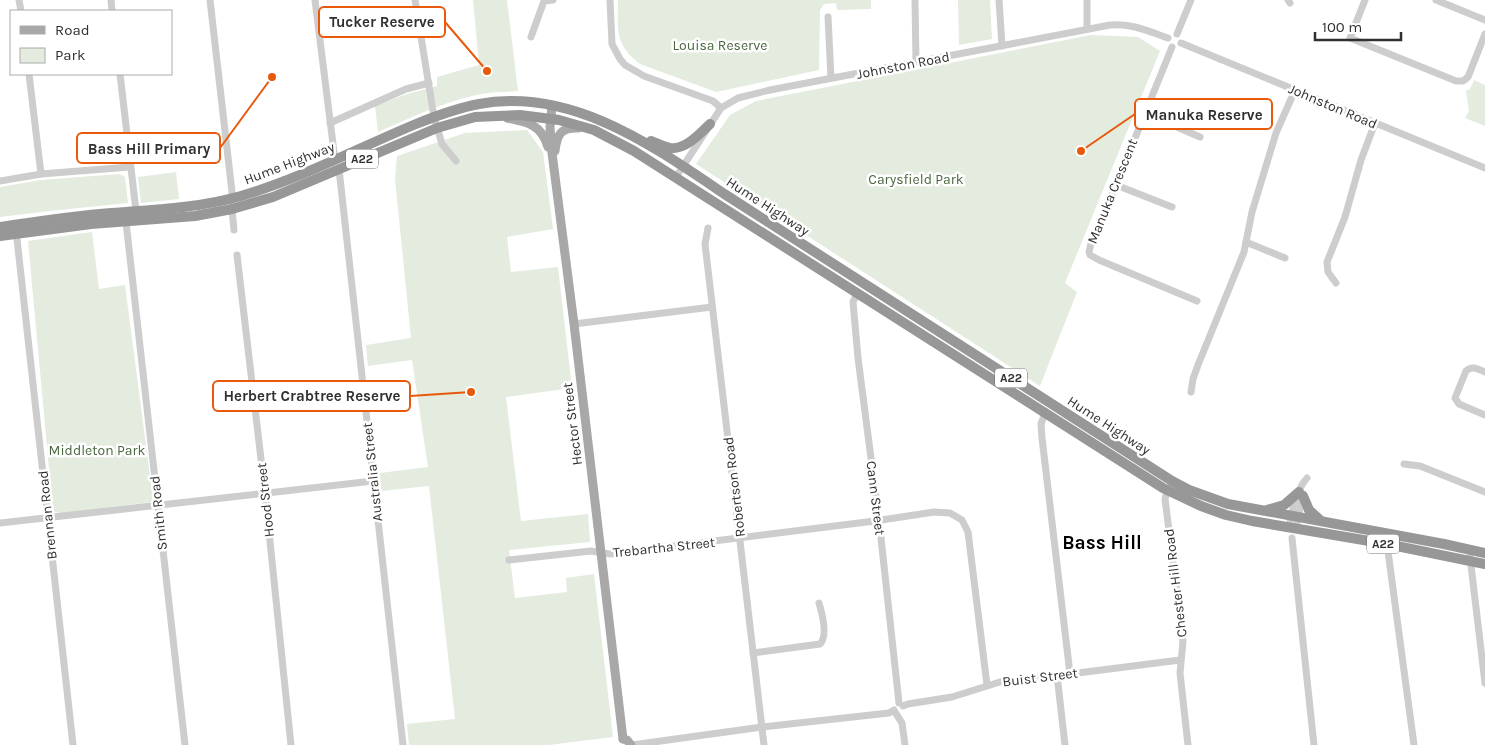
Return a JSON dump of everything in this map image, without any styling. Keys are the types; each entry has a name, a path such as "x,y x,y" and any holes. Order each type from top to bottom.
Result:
{"highway":[{"name":"Hume Highway","path":"337,165 434,117 478,104 530,103 552,106 585,115 631,134 683,166 1201,506 1226,515 1292,531 1387,544 1485,564"},
{"name":"Hume Highway","path":"0,227 16,229 195,216 232,204 286,181 337,165 437,128 475,117 520,115 550,118 594,130 634,151 1045,413 1169,486 1189,490 1228,504 1485,553"},
{"path":"631,134 674,148 685,145 710,124"},
{"name":"Hume Highway","path":"0,236 16,229 73,216 232,204"},
{"path":"1264,510 1284,505 1301,494 1309,510 1321,521"}],"main road":[{"name":"Hector Street","path":"552,106 550,127 554,164 626,744"},
{"path":"494,115 530,123 537,128 544,135 554,164"},
{"path":"554,164 558,137 562,131 568,128 594,130"}],"street":[{"path":"210,0 234,230"},
{"name":"Australia Street","path":"315,0 337,165 403,745"},
{"path":"415,0 434,117 442,144 456,161"},
{"path":"532,38 544,1 553,0"},
{"path":"610,0 612,44 625,66 644,76 713,101 721,108"},
{"path":"915,0 916,62"},
{"path":"999,0 1002,46"},
{"path":"1087,0 1087,29"},
{"path":"1177,34 1191,0"},
{"path":"1365,0 1350,38 1456,81 1464,81 1468,77 1485,34"},
{"path":"1438,0 1485,20"},
{"path":"828,17 831,78"},
{"name":"Johnston Road","path":"676,177 721,108 738,98 748,95 1116,25 1130,25 1168,38"},
{"path":"1171,34 1177,34 1182,39 1178,47 1172,47 1168,42 1168,38 1171,34"},
{"name":"Johnston Road","path":"1181,43 1485,168"},
{"name":"Manuka Crescent","path":"1172,47 1088,249 1090,255 1197,301"},
{"path":"29,75 41,174"},
{"path":"120,75 136,211"},
{"path":"330,123 406,89 429,83"},
{"path":"1191,392 1198,365 1244,252 1252,212 1276,133 1295,90"},
{"path":"1144,113 1200,137"},
{"path":"1336,283 1328,272 1327,262 1345,217 1361,160 1375,124"},
{"path":"0,181 41,174 130,167"},
{"path":"1116,185 1172,206"},
{"name":"Smith Road","path":"126,222 185,745"},
{"name":"Robertson Road","path":"708,228 705,244 764,745"},
{"name":"Brennan Road","path":"16,229 73,745"},
{"path":"1246,242 1285,258"},
{"name":"Hood Street","path":"237,255 265,493 291,745"},
{"name":"Cann Street","path":"857,293 853,302 859,367 901,705"},
{"path":"574,324 712,307"},
{"path":"1485,372 1474,367 1466,371 1455,398 1458,404 1485,415"},
{"path":"1045,413 1041,424 1070,674"},
{"path":"1404,464 1420,466 1485,492"},
{"path":"0,523 373,481"},
{"name":"Chester Hill Road","path":"1169,486 1165,500 1183,641 1180,660 1181,684 1188,745"},
{"path":"1301,494 1294,516 1292,531 1314,745"},
{"name":"Trebartha Street","path":"509,560 592,551 610,554 934,512 950,513 962,520 968,532 987,685"},
{"path":"1387,544 1414,745"},
{"path":"1470,549 1469,561 1485,678"},
{"path":"753,652 820,644 824,637 819,603"},
{"name":"Buist Street","path":"901,705 952,697 987,685 1018,678 1070,674 1180,660"},
{"path":"1057,675 1065,745"},
{"path":"901,705 895,705 895,711 902,723 905,745"},
{"path":"626,744 895,711"}],"green space":[{"path":"473,0 507,0 518,91 486,93 463,98 426,111 378,132 375,106 407,94 437,86 437,77 479,65"},
{"name":"Louisa Reserve","path":"618,0 871,0 871,9 837,10 836,3 824,4 820,10 819,70 716,92 640,64 632,57 619,36"},
{"path":"958,0 990,0 992,39 959,45"},
{"name":"Carysfield Park","path":"1091,35 1138,37 1160,51 1065,283 1077,292 1040,386 696,164 730,115 756,101"},
{"path":"1474,80 1485,85 1485,126 1465,118 1469,111 1466,91 1470,89"},
{"path":"527,130 543,152 553,229 507,237 511,272 558,267 572,388 506,397 521,521 588,514 590,542 509,550 515,598 567,592 566,578 594,574 613,737 549,745 409,745 407,724 455,719 429,486 381,491 380,473 428,467 412,360 368,366 366,345 411,338 395,179 397,156 465,133"},
{"path":"176,172 179,199 141,203 138,177"},
{"path":"119,174 125,177 128,203 0,217 0,187 41,180"},
{"name":"Middleton Park","path":"92,232 99,289 125,285 153,499 151,502 62,513 53,512 28,241"}],"place":[{"name":"Tucker Reserve","path":"487,71"},
{"name":"Bass Hill Primary","path":"272,77"},
{"name":"Manuka Reserve","path":"1081,151"},
{"name":"Herbert Crabtree Reserve","path":"471,392"}],"district":[{"name":"Bass Hill","path":"1102,542"}]}
